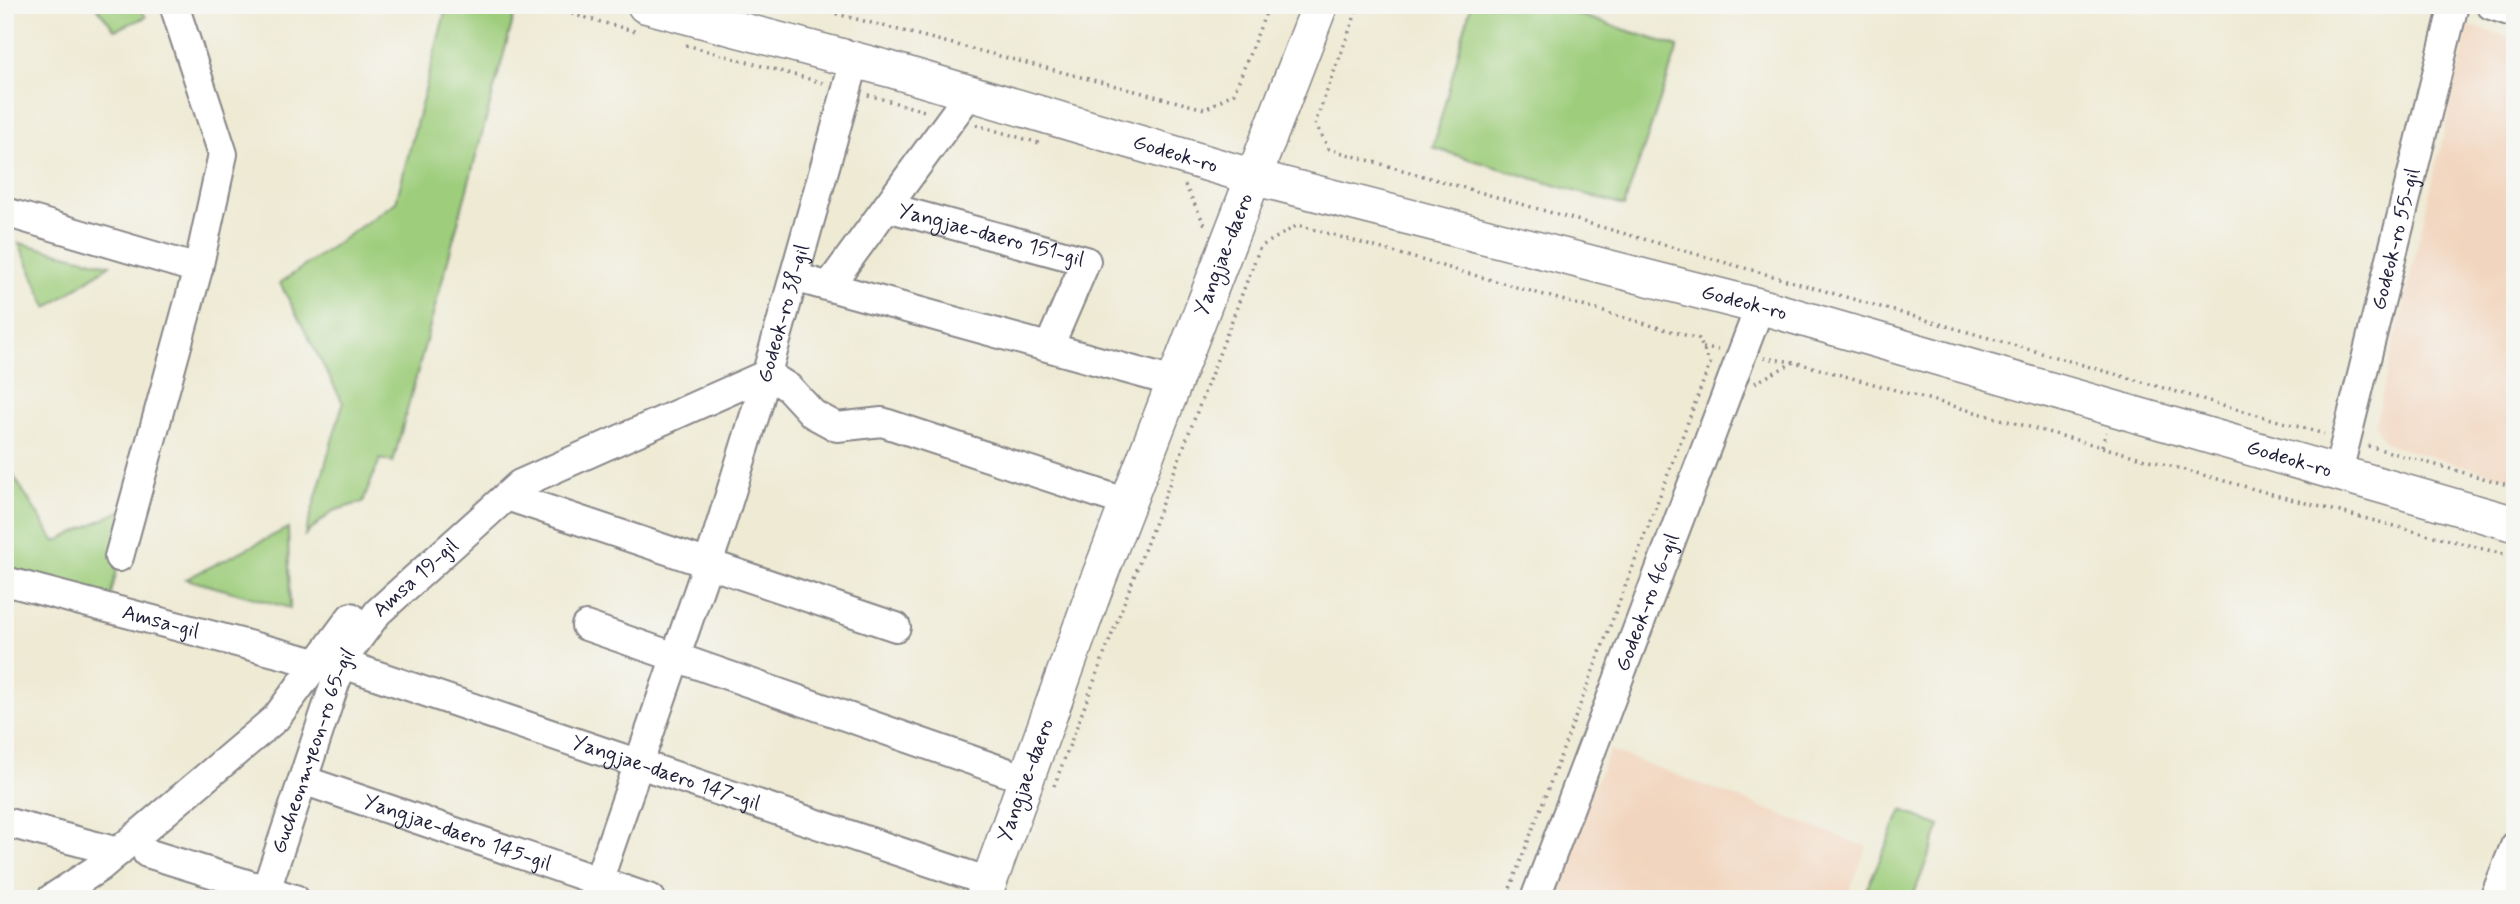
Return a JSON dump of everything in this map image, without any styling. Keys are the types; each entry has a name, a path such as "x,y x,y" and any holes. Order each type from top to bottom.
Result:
{"main road":[{"name":"Godeok-ro","path":"645,5 855,60 1253,177 2342,456 2515,524"},
{"name":"Yangjae-daero","path":"986,890 1038,789 1128,503 1320,5"}],"street":[{"path":"118,556 198,269 223,154 176,11 177,5"},
{"name":"Godeok-ro 55-gil","path":"2342,456 2454,5"},
{"path":"2491,5 2515,13"},
{"name":"Godeok-ro 38-gil","path":"595,890 708,564 767,374 855,60"},
{"path":"830,286 970,93"},
{"name":"Yangjae-daero 151-gil","path":"887,207 1086,261 1049,347"},
{"path":"5,212 198,269"},
{"path":"794,276 1174,382"},
{"name":"Godeok-ro 46-gil","path":"1535,899 1759,306"},
{"path":"767,374 789,388 813,414 837,427 882,422 1128,503"},
{"name":"Amsa 19-gil","path":"378,612 520,484 767,374"},
{"path":"507,496 896,627"},
{"name":"Amsa-gil","path":"5,581 329,664"},
{"name":"Gucheonmyeon-ro 65-gil","path":"265,894 303,780 329,664 378,612"},
{"path":"586,626 1038,789"},
{"path":"51,899 118,852 276,718 329,664"},
{"name":"Yangjae-daero 147-gil","path":"329,664 639,765 986,890"},
{"name":"Yangjae-daero 145-gil","path":"303,780 595,890 651,899"},
{"path":"5,822 118,852"},
{"path":"2494,899 2515,846"},
{"path":"147,853 265,894 295,899"}],"path":[{"path":"802,5 1205,109 1234,93 1269,5"},
{"path":"1359,5 1315,123 1329,149 2342,456 2515,487"},
{"path":"1185,185 1207,228"},
{"path":"1038,789 1260,247 1298,225 1699,339 1710,364 1506,899"},
{"path":"1755,383 1794,362 2302,502 2515,557"}],"shaded area":[{"path":"2469,26 2515,38 2515,480 2386,444 2375,425"},
{"path":"1610,750 1867,847 1846,899 1544,899"}],"green space":[{"path":"95,5 138,5 146,17 115,30"},
{"path":"447,5 517,5 393,462 380,459 363,502 333,511 305,535 343,403 280,283 396,202"},
{"path":"1471,5 1549,5 1678,47 1624,206 1433,148"},
{"path":"19,243 110,265 47,308"},
{"path":"5,462 55,542 133,505 108,606 5,581"},
{"path":"288,528 290,608 186,579"},
{"path":"1902,810 1940,826 1912,899 1862,899"}]}
